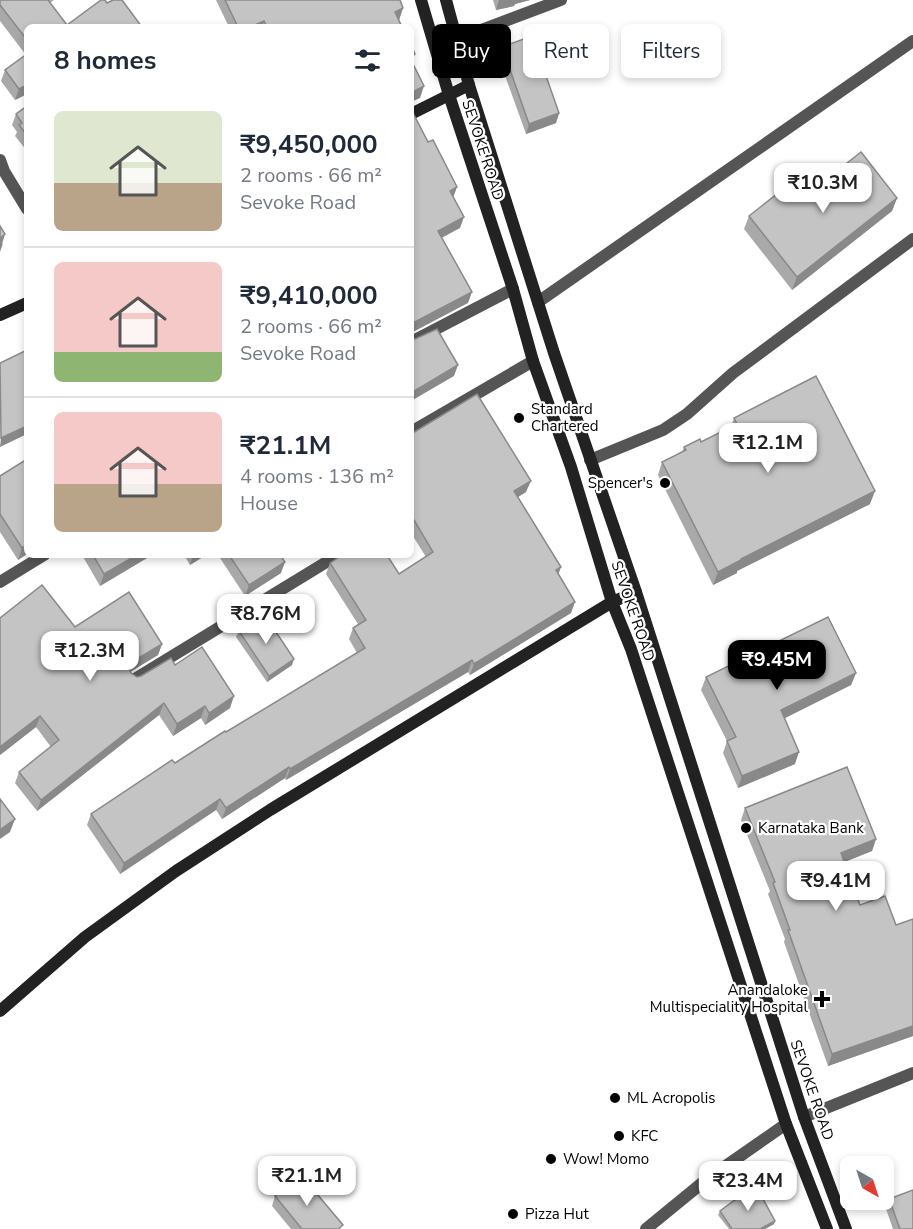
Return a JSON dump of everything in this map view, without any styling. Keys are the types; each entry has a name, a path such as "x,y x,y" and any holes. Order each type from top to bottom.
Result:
{"main road":[{"name":"SEVOKE ROAD","path":"421,0 449,95 513,289 533,360 571,467 612,602 631,649 786,1124 827,1229"},
{"name":"SEVOKE ROAD","path":"446,0 453,24"},
{"name":"SEVOKE ROAD","path":"467,78 538,302 636,592 804,1117 846,1229"},
{"path":"414,112 469,85"},
{"path":"0,315 24,304"},
{"path":"0,1011 85,937 176,871 270,810 612,602 636,592"},
{"path":"631,649 651,640"},
{"path":"786,1124 804,1117"}],"street":[{"path":"498,24 561,0"},
{"path":"538,302 913,41"},
{"path":"0,160 24,204"},
{"path":"590,460 663,430 687,414 734,374 913,238"},
{"path":"414,340 513,289"},
{"path":"414,430 533,360"},
{"path":"0,582 39,558"},
{"path":"133,680 333,558"},
{"path":"804,1117 913,1072"},
{"path":"646,1229 707,1179 786,1124"}],"building":[{"path":"0,0 48,0 66,24 24,24 24,36 0,5"},
{"path":"101,0 107,3 122,0 140,24 68,24"},
{"path":"225,0 400,0 403,8 395,12 401,24 266,24 264,21 257,24 237,24"},
{"path":"523,39 523,78 547,78 559,113 529,124 511,73 511,44"},
{"path":"24,56 24,86 19,89 5,70"},
{"path":"414,66 424,86 414,91"},
{"path":"24,108 24,131 19,125 22,123 16,114"},
{"path":"414,115 428,142 433,140 457,187 450,191 464,217 438,231 472,292 414,322"},
{"path":"861,152 897,198 797,277 749,216 787,186 799,201"},
{"path":"0,226 5,234 0,238"},
{"path":"437,329 458,365 414,391 414,339"},
{"path":"24,351 24,427 1,438 0,363"},
{"path":"816,376 875,491 718,572 662,462 686,450 684,447 700,439 701,442 737,424 734,418"},
{"path":"477,394 531,481 514,491 561,567 556,570 575,602 474,664 472,660 290,769 289,767 226,808 220,799 124,863 91,814 172,760 175,763 365,648 353,628 366,620 330,563 338,558 389,558 399,574 433,552 414,520 414,432"},
{"path":"24,461 24,547 22,548 0,514 0,476"},
{"path":"95,558 132,558 104,574"},
{"path":"231,558 282,558 285,562 249,585"},
{"path":"42,585 75,627 129,592 162,644 132,662 129,668 131,673 137,677 141,676 171,658 175,665 202,647 234,696 209,713 205,706 177,724 164,703 41,800 19,772 59,740 40,716 0,747 0,618"},
{"path":"264,614 294,659 269,676 239,631"},
{"path":"828,617 856,673 781,710 799,752 742,776 727,741 736,737 706,677"},
{"path":"847,767 876,839 841,853 860,905 885,896 896,925 913,919 913,1026 832,1054 788,930 790,930 773,883 775,882 745,808"},
{"path":"0,799 15,819 0,830"},
{"path":"301,1175 343,1225 338,1229 302,1229 275,1196"},
{"path":"757,1188 775,1221 760,1229 732,1229 720,1211"},
{"path":"913,1190 913,1229 900,1229 893,1210 894,1197"}],"place":[{"name":"Standard Chartered","path":"519,418"},
{"name":"Spencer's","path":"665,483"},
{"name":"Karnataka Bank","path":"746,828"},
{"name":"Anandaloke Multispeciality Hospital","path":"822,999"},
{"name":"ML Acropolis","path":"615,1098"},
{"name":"KFC","path":"619,1136"},
{"name":"Wow! Momo","path":"551,1159"},
{"name":"Pizza Hut","path":"513,1214"}]}
